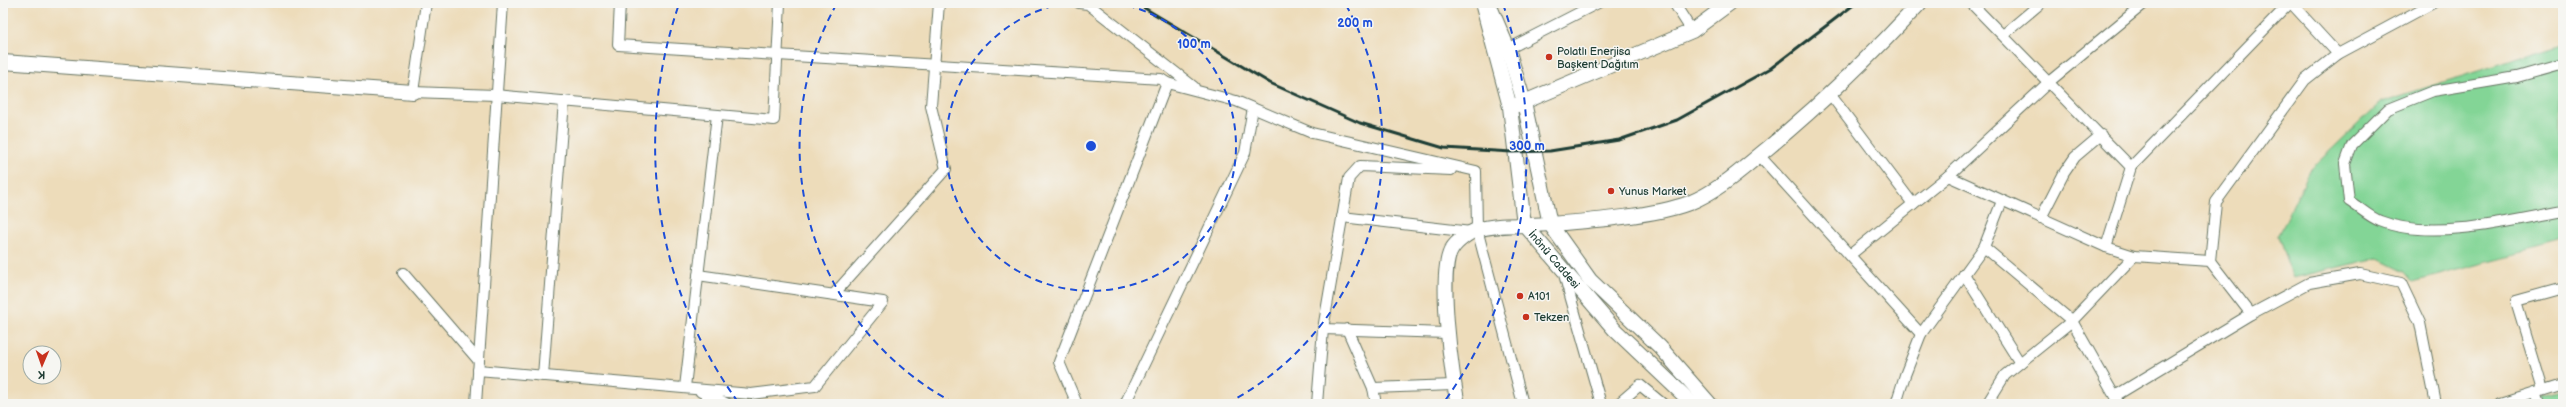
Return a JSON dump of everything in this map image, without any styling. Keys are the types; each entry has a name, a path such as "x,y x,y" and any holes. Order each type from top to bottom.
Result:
{"street":[{"path":"413,92 426,3"},
{"path":"476,404 495,95 503,3"},
{"path":"620,3 618,45 777,53 934,66 1161,79 1167,83 1197,89 1253,108 1312,133 1476,171"},
{"path":"3,62 413,92 495,95 774,120 780,3"},
{"path":"834,294 946,169 931,106 939,3"},
{"path":"1080,3 1088,4 1197,89"},
{"name":"İnönü Caddesi","path":"1482,3 1510,107 1524,224 1615,330 1693,404"},
{"name":"İnönü Caddesi","path":"1488,3 1508,49 1524,102 1550,224 1590,280 1660,347 1710,404"},
{"path":"1674,3 1692,31"},
{"path":"1510,107 1692,31 1730,3"},
{"path":"1342,217 1474,231 1524,224 1550,224 1644,213 1689,203 1727,182 1830,94 1877,49 1920,3"},
{"path":"1971,3 2050,81 2131,167"},
{"path":"2003,35 2041,3"},
{"path":"1850,255 1948,176 2050,81 2145,3"},
{"path":"2106,247 2131,167 2291,3 2338,54"},
{"path":"2251,314 2210,261 2216,202 2305,80 2338,54 2433,3"},
{"path":"1508,49 1595,4"},
{"path":"2563,64 2518,77 2433,91 2388,110 2352,145 2345,164 2349,201 2379,221 2406,228 2440,230 2563,211"},
{"path":"1077,404 1059,362 1167,83"},
{"path":"1830,94 1913,204"},
{"path":"543,376 564,101"},
{"path":"1125,404 1245,152 1253,108"},
{"path":"689,387 698,275 717,115"},
{"path":"2041,218 2064,173 2075,157 2101,136"},
{"path":"1759,155 1921,334"},
{"path":"1317,404 1323,329 1349,178 1360,166 1476,171"},
{"path":"1476,171 1474,231 1523,404"},
{"path":"1948,176 2106,247 2134,256 2210,261"},
{"path":"1896,404 1905,375 1921,334 1984,247 2002,201"},
{"path":"1458,404 1453,385 1447,333 1445,272 1451,250 1474,231"},
{"path":"1984,247 2072,321 2117,400 2251,314 2309,283 2360,274 2401,283 2420,323 2436,404"},
{"path":"1986,404 2005,375 2072,321 2134,256"},
{"path":"1562,268 1601,404"},
{"path":"403,273 478,366 543,376 689,387 751,394 815,386 883,302 698,275"},
{"path":"1964,274 2020,363"},
{"path":"2538,404 2539,392 2516,301 2563,288"},
{"path":"1323,329 1447,333"},
{"path":"1347,329 1372,388 1376,404"},
{"path":"2500,404 2563,384"},
{"path":"1372,388 1453,385"},
{"path":"1618,404 1640,385 1663,404"},
{"path":"689,387 728,404"}],"green space":[{"path":"2563,44 2563,242 2413,282 2405,272 2377,258 2293,278 2278,237 2310,170 2381,102"},
{"path":"2563,393 2563,404 2539,404 2537,400"}],"railway":[{"path":"1136,3 1270,83 1360,123 1444,148 1512,152 1550,151 1619,140 1677,120 1771,68 1856,3"}],"place":[{"name":"Polatlı Enerjisa Başkent Dağıtım","path":"1549,57"},
{"name":"Yunus Market","path":"1611,191"},
{"name":"A101","path":"1520,296"},
{"name":"Tekzen","path":"1526,317"}]}
